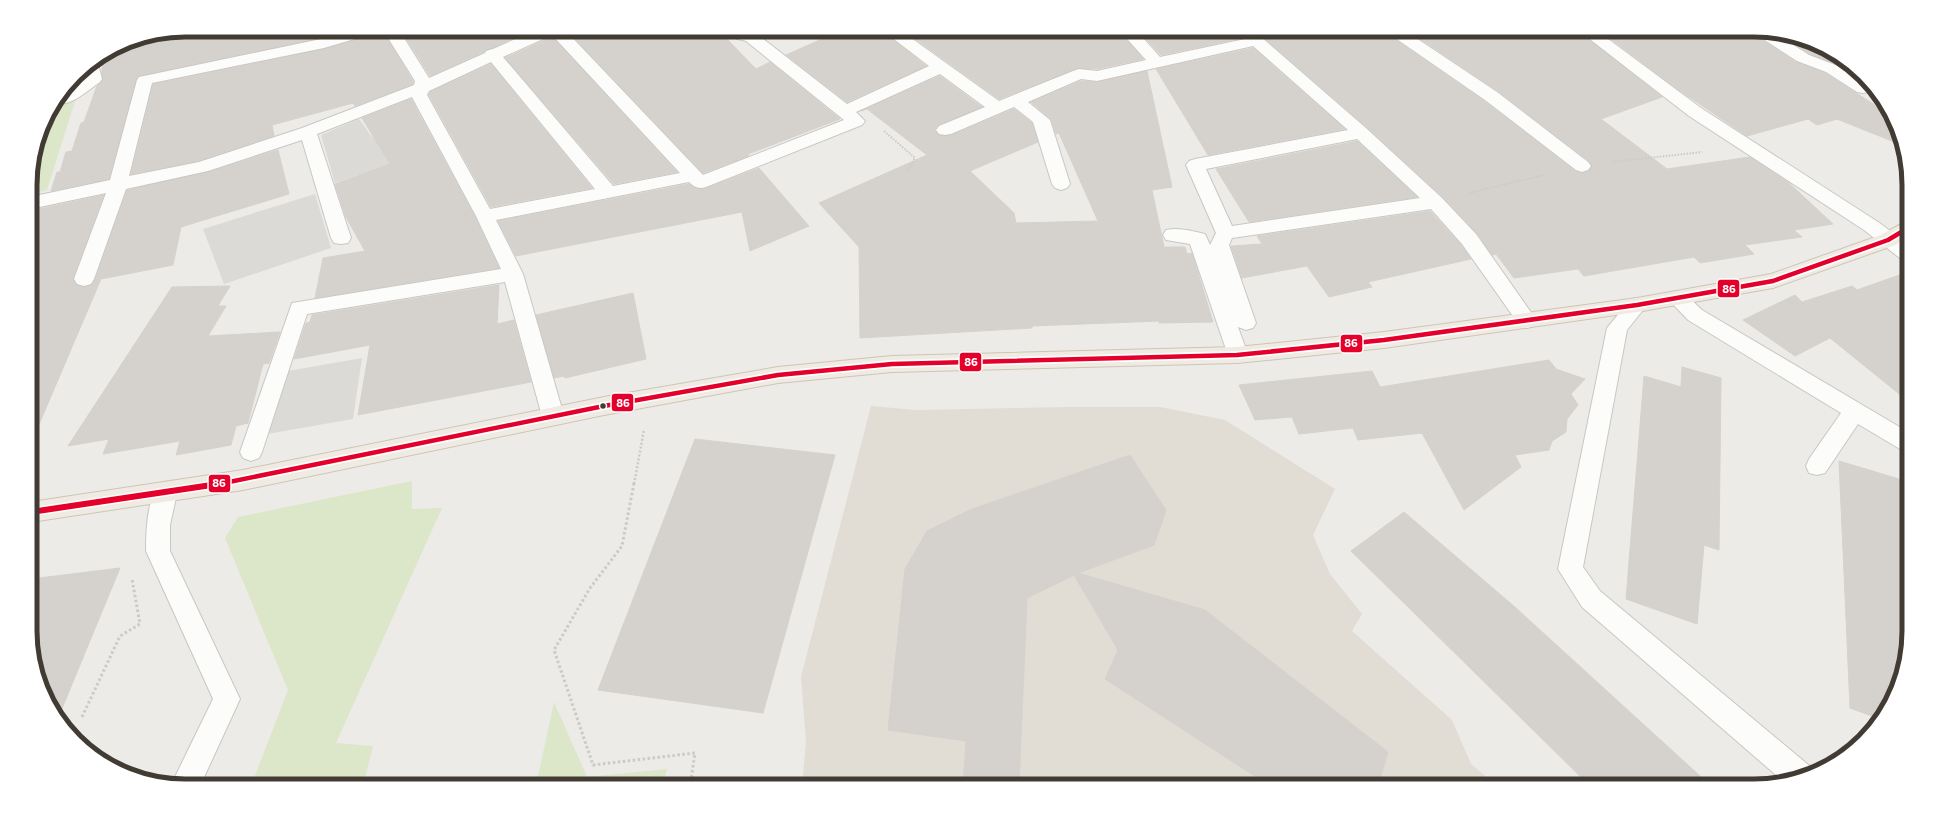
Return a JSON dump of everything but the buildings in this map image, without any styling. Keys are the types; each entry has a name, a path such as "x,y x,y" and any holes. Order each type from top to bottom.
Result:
{"main road":[{"path":"37,511 243,480 553,416 778,375 892,364 1237,355 1384,340 1637,305 1773,281 1888,240 1902,232"}],"street":[{"path":"84,279 118,186 145,80 324,43 345,37"},
{"path":"395,37 423,81 419,95 485,216 513,274 553,416"},
{"path":"37,202 118,186 202,167 308,132 421,88 492,54 532,37"},
{"path":"563,37 700,183 850,116 941,67"},
{"path":"748,37 752,38 850,116"},
{"path":"900,37 997,108"},
{"path":"1133,37 1156,62"},
{"path":"946,130 1079,74 1097,76 1156,62 1243,37"},
{"path":"1252,37 1361,133 1435,202 1469,239 1527,321"},
{"path":"1404,37 1491,96 1582,166"},
{"path":"1595,37 1695,112 1871,226 1902,250"},
{"path":"1772,38 1803,58 1832,69 1863,88"},
{"path":"492,54 608,192"},
{"path":"66,97 94,79 92,70"},
{"path":"1015,100 1041,120 1061,184"},
{"path":"308,132 341,238"},
{"path":"1226,233 1195,165 1361,133"},
{"path":"485,216 693,176"},
{"path":"1226,233 1435,202"},
{"path":"1226,233 1219,245 1246,323"},
{"path":"1173,235 1198,239 1237,355"},
{"path":"251,452 299,308 513,274"},
{"path":"1677,298 1695,315 1902,439"},
{"path":"1637,305 1617,328 1570,569 1592,599 1796,773"},
{"path":"1817,466 1854,410"},
{"path":"165,493 158,525 158,551 227,699 188,779"}],"path":[{"path":"850,116 874,122 914,158 908,171"},
{"path":"646,422 622,546 590,588 554,650 593,765 695,753 691,779"},
{"path":"82,717 120,636 140,624"}],"shaded area":[{"path":"359,119 372,137 422,119 437,148 335,183 321,135"},
{"path":"315,194 331,248 224,284 203,229"},
{"path":"362,358 353,419 267,434 288,371"},
{"path":"871,406 916,410 1160,407 1225,420 1335,489 1313,535 1330,574 1362,614 1352,631 1452,720 1471,764 1489,779 803,779 806,742 801,677"}],"green space":[{"path":"75,101 47,190 37,192 38,166 42,147 52,120 61,104"},
{"path":"412,481 412,509 442,508 336,743 373,746 365,779 254,779 288,690 225,538 238,517"},
{"path":"554,702 587,777 667,769 665,779 538,779"}],"transit line":[{"name":"86","path":"37,511 243,480 604,406 778,375 892,364 1237,355 1384,340 1637,305 1773,281 1888,240 1902,232"}]}
